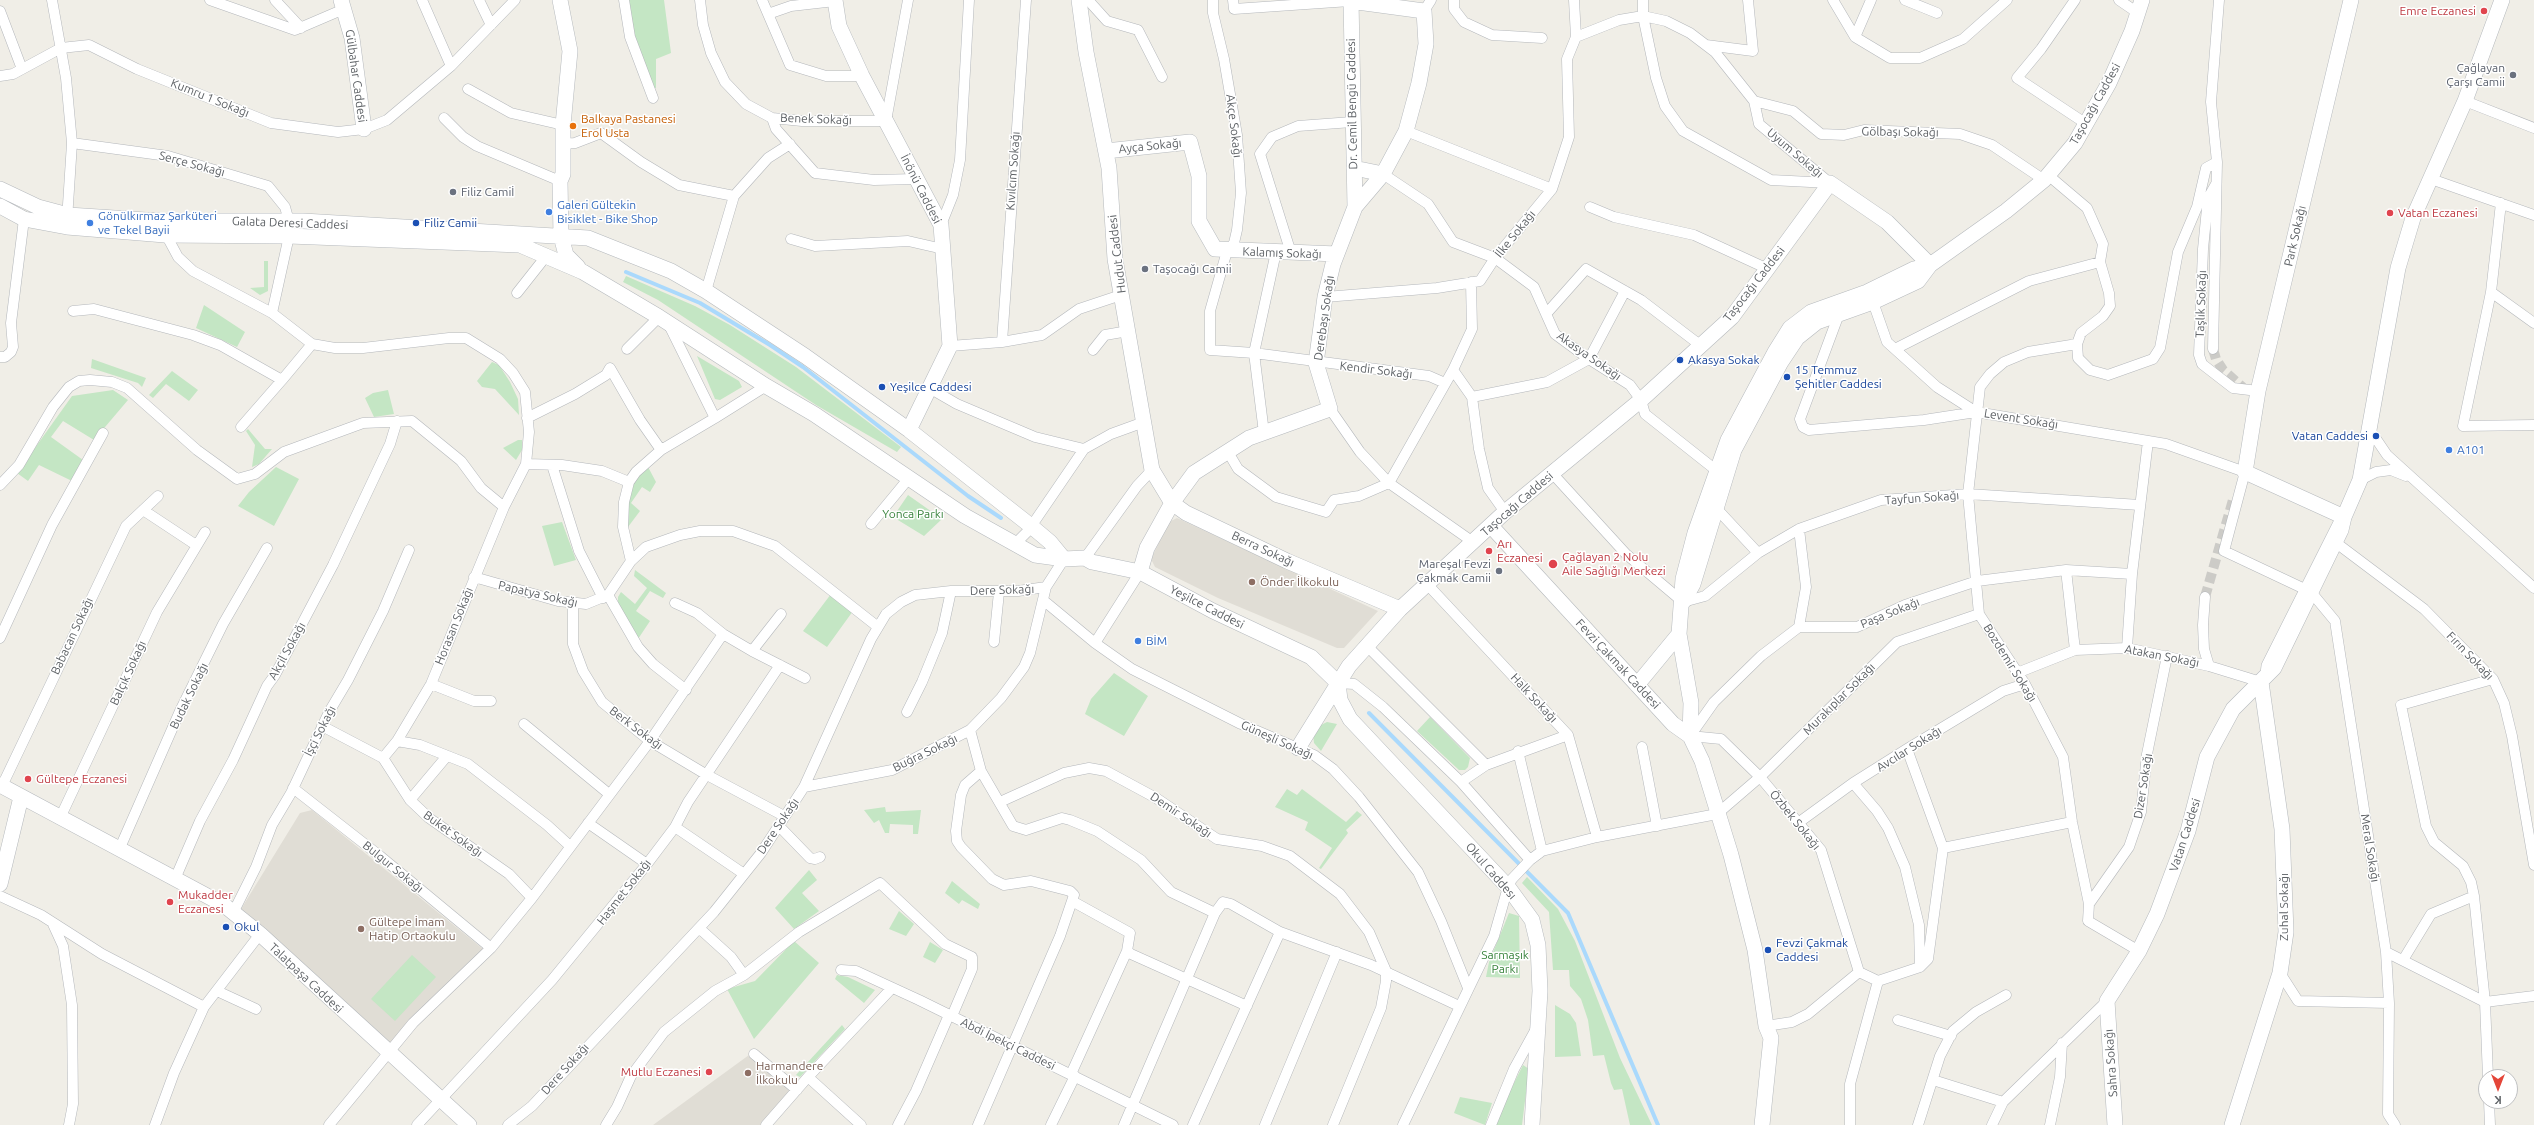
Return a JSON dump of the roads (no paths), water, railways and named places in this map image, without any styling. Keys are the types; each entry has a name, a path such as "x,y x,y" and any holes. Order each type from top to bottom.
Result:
{"street":[{"path":"52,0 61,48 72,143 67,221"},
{"path":"210,0 295,30 342,4"},
{"path":"275,0 301,28"},
{"path":"422,0 451,66"},
{"path":"479,0 491,25"},
{"name":"Kumru 1 Sokağı","path":"61,48 89,45 137,69 271,123 338,132 364,129 387,120 451,66 515,0"},
{"path":"552,0 561,50 559,124 563,144 563,174 560,182"},
{"path":"560,0 570,51 559,124 554,174 560,182"},
{"path":"624,0 630,37 653,98"},
{"name":"Benek Sokağı","path":"700,0 703,25 711,53 725,82 746,104 772,118 802,121 886,121"},
{"path":"762,0 790,65 826,76 862,76"},
{"path":"768,14 791,6 835,0"},
{"name":"İnönü Caddesi","path":"835,0 839,26 862,76 941,225 950,346 909,430"},
{"path":"886,121 908,0"},
{"path":"941,225 953,195 960,160 969,0"},
{"name":"Kıvılcım Sokağı","path":"1002,342 1026,0"},
{"name":"Hudut Caddesi","path":"1079,0 1086,52 1109,168 1115,259 1152,470 1172,503"},
{"path":"1088,0 1106,21 1138,30 1162,77"},
{"name":"Akçe Sokağı","path":"1210,350 1210,311 1227,251 1234,243 1237,230 1240,186 1237,135 1224,59 1213,13 1213,0"},
{"path":"1233,0 1234,9 1350,0 1428,5"},
{"name":"Dr. Cemil Bengü Caddesi","path":"1350,0 1355,207"},
{"path":"1454,0 1454,9 1464,22 1492,35 1542,38"},
{"path":"1574,0 1576,37 1620,20 1643,16"},
{"path":"1644,0 1643,16 1656,78 1665,106 1683,131 1771,180 1830,183 1887,222 1930,265"},
{"path":"1706,45 1753,51 1748,0"},
{"path":"1833,0 1855,37 1890,58 1920,58 1963,39 2007,0"},
{"path":"1855,37 1871,0"},
{"path":"1905,0 1937,13"},
{"path":"2075,0 2041,49 2017,78 2085,123"},
{"path":"2119,0 2140,6"},
{"name":"Taşlık Sokağı","path":"2213,349 2217,162 2210,102 2219,0"},
{"name":"Park Sokağı","path":"2245,472 2258,391 2351,0"},
{"name":"Vatan Caddesi","path":"2309,591 2360,480 2368,427 2398,268 2413,218 2465,102 2502,0"},
{"name":"Gülbahar Caddesi","path":"342,4 352,38 364,129"},
{"name":"Derebaşı Sokağı","path":"1330,409 1316,363 1325,297 1337,254 1355,207 1383,174 1406,131 1420,83 1426,44 1428,5"},
{"name":"Taşocağı Caddesi","path":"1930,265 2006,211 2046,177 2075,143 2109,83 2140,6"},
{"path":"0,11 22,69"},
{"name":"Uyum Sokağı","path":"1643,16 1666,21 1690,33 1715,52 1754,101 1759,124 1830,183"},
{"name":"İlke Sokağı","path":"1325,297 1437,288 1480,281 1495,258 1552,189 1569,138 1567,59 1576,37"},
{"path":"0,76 13,74 61,48"},
{"path":"468,88 510,113 559,124"},
{"name":"Gölbaşı Sokağı","path":"1754,101 1793,111 1821,134 1844,135 1864,130 1960,134 1992,145 2046,177 2087,208 2103,244 2100,262"},
{"path":"2465,102 2534,128"},
{"path":"444,118 463,137 477,146 560,182"},
{"path":"772,118 776,129 815,173 874,180 916,179"},
{"path":"1291,253 1260,154 1272,137 1298,126 1352,122"},
{"path":"1406,131 1552,189"},
{"path":"563,144 575,143 601,133 641,162 679,185 734,196"},
{"name":"Ayça Sokağı","path":"1106,151 1190,142 1199,176 1199,222 1215,249 1227,251"},
{"name":"Serçe Sokağı","path":"72,143 168,156 268,186 285,207 289,228"},
{"path":"706,290 734,196 768,158 790,144"},
{"path":"1895,349 2029,281 2100,262 2109,293 2110,306 2103,316 2080,333 2077,344 2078,358 2090,370 2108,375 2152,359 2160,348 2178,252 2197,206 2206,168 2217,162"},
{"path":"1354,168 1383,174"},
{"name":"Akasya Sokağı","path":"1383,174 1428,204 1453,242 1495,258 1534,287 1554,334 1588,359 1630,385 1641,400 1645,414 1717,471"},
{"path":"2431,179 2534,215"},
{"name":"Yeşilce Caddesi","path":"560,182 561,236 566,255 583,272"},
{"name":"Taşocağı Caddesi","path":"1298,748 1338,683 1367,646 1400,609 1505,512 1641,400 1732,317 1830,183"},
{"name":"Taşlık Sokağı","path":"2217,183 2208,198 2203,249 2199,355 2202,364 2233,388 2258,391"},
{"name":"Galata Deresi Caddesi","path":"0,188 67,221"},
{"path":"2501,203 2491,292 2463,426 2534,425"},
{"name":"Galata Deresi Caddesi","path":"0,206 24,219 163,228 289,228 561,236"},
{"path":"1590,206 1614,217 1694,235 1768,269"},
{"path":"0,357 5,357 12,352 13,347 11,323 24,219"},
{"path":"163,228 178,257 192,271 272,313 312,344 241,428"},
{"path":"272,313 289,228"},
{"name":"Galata Deresi Caddesi","path":"289,228 520,245 547,255"},
{"path":"561,236 588,238 627,252 671,271 706,290 805,356 909,430 1050,542 1064,559 1046,587 1030,653 1024,667 1001,698 970,730"},
{"path":"791,239 815,246 832,243 908,241 943,249"},
{"name":"Kalamış Sokağı","path":"1227,251 1337,254"},
{"path":"1264,433 1254,353 1276,252"},
{"path":"518,293 547,255"},
{"name":"Yeşilce Caddesi","path":"547,255 583,272 664,320 766,386 814,414 965,516 1016,543 1035,555 1064,559 1084,558 1092,562 1140,572 1213,611 1311,657 1338,683"},
{"path":"1683,602 1693,584 1734,450 1781,362 1797,338 1817,322 1873,302 1918,281 1930,265"},
{"path":"1762,1125 1771,1038 1766,1026 1755,950 1731,855 1702,762 1690,736 1691,702 1680,634 1685,572 1717,471 1731,433 1774,352 1790,328 1810,312 1867,292 1914,269 1930,265"},
{"path":"1546,314 1586,269 1641,300 1700,346"},
{"path":"1228,452 1238,469 1276,497 1326,512 1334,500 1359,496 1389,483 1446,384 1472,329 1471,282"},
{"path":"1472,397 1547,382 1588,359 1625,291"},
{"path":"2491,292 2534,322"},
{"path":"950,346 1002,342 1042,334 1079,309 1121,295"},
{"path":"1873,302 1887,342 1937,387 1976,412"},
{"path":"73,311 101,311 193,334 220,345 282,380"},
{"name":"Levent Sokağı","path":"1839,314 1800,418 1803,427 1809,430 1824,430 1882,422 1924,420 1976,412 2166,444 2245,472 2344,517"},
{"path":"627,349 664,320 715,418"},
{"path":"1093,350 1106,335 1128,331"},
{"name":"Horasan Sokağı","path":"312,344 334,348 363,348 449,338 466,338 488,350 513,373 525,392 529,447 526,464 504,507 431,684 397,741 383,758"},
{"name":"Bozdemir Sokağı","path":"2077,344 2028,352 2004,362 1990,374 1980,387 1968,494 1979,614 2025,684 2063,757 2072,822 2089,904 2088,921 2139,950"},
{"name":"Kendir Sokağı","path":"1210,350 1254,353 1316,363 1429,376 1446,384"},
{"path":"527,418 576,394 606,375 610,368 640,420 661,450"},
{"path":"1453,370 1472,397 1479,449 1488,488 1505,512"},
{"path":"0,485 19,466 53,407 69,387 79,381 90,380 112,382 127,388 197,450 237,479 255,474 284,452 363,423 412,421 461,461 482,488 504,507"},
{"path":"631,561 623,527 624,502 629,482 636,472 661,450 766,386"},
{"path":"930,389 957,404 1035,437 1084,449"},
{"path":"1095,643 1140,572 1147,548 1172,503 1194,473 1249,438 1330,409 1360,452 1389,483 1473,542"},
{"name":"Akçil Sokağı","path":"175,879 200,821 233,760 267,686 275,676 333,565 390,444 397,421"},
{"path":"1016,543 1031,526 1084,449 1111,434 1144,422"},
{"path":"2368,427 2387,455 2534,588"},
{"path":"0,638 52,525 103,433"},
{"path":"2127,648 2132,574 2148,441"},
{"path":"526,464 552,465 602,472 629,482"},
{"path":"552,465 579,551 638,647 653,664 686,690"},
{"path":"1084,558 1137,486 1152,470"},
{"path":"2360,480 2376,472 2391,470 2410,477"},
{"path":"2245,472 2224,551 2309,591"},
{"path":"1552,473 1626,554 1683,602"},
{"path":"871,524 909,478"},
{"name":"Tayfun Sokağı","path":"1683,602 1696,600 1705,596 1758,553 1798,529 1881,500 1968,494 2140,505"},
{"name":"Babacan Sokağı","path":"1,786 110,556 126,526 158,496"},
{"name":"Berra Sokağı","path":"1172,503 1186,513 1287,561 1400,609"},
{"path":"1716,508 1758,553"},
{"path":"143,510 196,545"},
{"name":"Vatan Caddesi","path":"2107,1001 2139,950 2157,914 2188,831 2207,758 2233,709 2264,678 2336,542 2344,517"},
{"name":"Fevzi Çakmak Caddesi","path":"1491,526 1673,724 1690,736"},
{"path":"1690,736 1714,702 1761,656 1799,627 1806,587 1798,529"},
{"path":"606,596 631,561 646,547 680,535 733,531 765,541 775,546 878,626"},
{"name":"Balçık Sokağı","path":"60,818 157,612 204,532"},
{"name":"Fırın Sokağı","path":"2336,542 2424,609 2493,679 2504,703 2512,736 2534,865"},
{"name":"Budak Sokağı","path":"119,850 180,711 224,624 267,548"},
{"name":"İşçi Sokağı","path":"233,913 256,866 272,824 293,788 322,726 383,611 409,550"},
{"path":"2066,570 2075,650"},
{"name":"Paşa Sokağı","path":"1799,627 1857,627 1905,605 1977,581 2066,570 2132,574"},
{"name":"Papatya Sokağı","path":"474,577 514,590 573,603 586,604 606,596"},
{"name":"Halk Sokağı","path":"1427,584 1568,735 1598,838"},
{"name":"Dere Sokağı","path":"508,1125 532,1106 698,928 744,874 779,826 804,787 878,626 886,614 901,602 916,595 951,591 999,592 1046,587"},
{"path":"907,712 922,682 942,633 951,591"},
{"name":"Meral Sokağı","path":"2309,591 2335,621 2386,952 2389,1003 2388,1114 2384,1125"},
{"path":"994,642 999,592"},
{"path":"2206,597 2203,625 2204,649 2209,666"},
{"name":"Güneşli Sokağı","path":"1043,600 1095,643 1132,669 1174,692 1241,724 1314,755 1333,769 1359,797 1407,855 1428,891 1468,988"},
{"name":"Berk Sokağı","path":"573,603 573,644 583,671 602,702 650,741 707,775 784,816"},
{"path":"675,603 697,613 723,634 752,651 805,678"},
{"path":"752,651 781,614"},
{"name":"Murakıplar Sokağı","path":"1717,814 1760,777 1897,642 1979,614"},
{"path":"329,1125 390,1054 413,1023 448,993 491,948 532,898 650,741 723,634"},
{"path":"1637,685 1680,634"},
{"path":"1367,646 1486,765"},
{"name":"Atakan Sokağı","path":"2017,674 2075,650 2127,648 2264,678"},
{"name":"Dizer Sokağı","path":"2089,904 2129,847 2141,812 2147,754 2167,656"},
{"name":"Haşmet Sokağı","path":"418,1125 442,1101 468,1068 552,980 647,864 674,827 688,802 780,665"},
{"name":"Zuhal Sokağı","path":"2232,1125 2280,973 2286,932 2282,828 2264,678"},
{"path":"2488,1069 2485,1002 2474,896 2471,882 2463,866 2434,842 2426,826 2401,705 2493,679"},
{"path":"1338,683 1354,684 1383,707 1461,782 1530,860"},
{"name":"Okul Caddesı","path":"1338,683 1340,700 1350,719 1511,882 1532,920 1536,931 1539,961 1539,1022 1532,1125"},
{"path":"431,684 474,701 491,701"},
{"name":"Avcılar Sokağı","path":"1798,823 1853,783 1907,749 2003,691 2025,684"},
{"path":"524,724 609,794"},
{"name":"Buket Sokağı","path":"322,726 383,758 410,800 429,818 509,874 532,898"},
{"name":"Buğra Sokağı","path":"804,787 892,770 970,730 981,771 1013,826 1019,830 1026,830 1062,818 1097,831 1141,860 1171,892 1214,912"},
{"path":"1461,782 1486,765 1518,751 1568,735"},
{"name":"Özbek Sokağı","path":"1690,736 1721,739 1760,777 1821,850 1859,972"},
{"path":"397,741 420,745 468,764 547,825 570,846"},
{"path":"1642,747 1657,826"},
{"path":"1766,1026 1792,1022 1808,1014 1859,972 1878,981 1920,967 1928,959 1943,848 1907,749"},
{"path":"1518,751 1542,851"},
{"path":"410,800 447,756"},
{"name":"Demir Sokağı","path":"1000,802 1064,773 1089,768 1106,771 1156,798 1217,840 1262,846 1290,856 1340,894 1369,932 1386,971"},
{"path":"978,1125 1060,936 1074,895 1070,891 1031,881 1004,885 992,879 956,841 961,796 965,785 981,771"},
{"path":"1853,783 1877,811 1888,828 1905,867 1919,925 1920,967"},
{"name":"Talatpaşa Caddesi","path":"1,786 224,905 260,934 469,1125"},
{"name":"Bulgur Sokağı","path":"293,788 380,856 491,948"},
{"path":"0,884 21,797"},
{"path":"1403,1125 1494,936 1511,882 1530,860 1542,851 1717,814"},
{"path":"1943,848 2072,822"},
{"path":"588,823 647,864"},
{"path":"779,826 810,858 820,857"},
{"path":"674,827 744,874"},
{"path":"606,1125 617,1107 634,1071 664,1032 715,991 744,975 799,932 880,883 945,944 972,957 972,969 916,1091 898,1125"},
{"path":"0,896 52,922 102,954 204,1008"},
{"path":"2403,960 2431,914 2474,896"},
{"path":"1051,1125 1127,951 1130,933 1072,901"},
{"path":"1124,1125 1214,912 1223,902 1231,904 1280,932 1386,971 1459,1006"},
{"path":"52,922 62,946 72,1005 73,1104 69,1125"},
{"path":"698,928 730,957 744,975"},
{"path":"1193,1125 1280,932"},
{"path":"155,1125 174,1072 204,1008 260,934"},
{"path":"1127,951 1247,1006"},
{"path":"1265,1125 1337,952"},
{"path":"2386,952 2485,1002 2534,996"},
{"name":"Abdi İpekçi Caddesi","path":"841,970 856,971 951,1015 1173,1125"},
{"path":"1333,1125 1381,1008 1386,990 1386,971"},
{"path":"2280,973 2298,1001 2389,1003"},
{"path":"1850,1125 1850,1084 1878,981"},
{"path":"766,1125 808,1077 892,988"},
{"path":"216,991 256,1009"},
{"path":"1918,1125 1940,1056 1953,1030 1976,1012 2006,995"},
{"path":"1992,1125 2003,1102 2062,1043 2107,1001"},
{"name":"Sahra Sokağı","path":"2107,1001 2115,1125"},
{"path":"1898,1020 1950,1036"},
{"path":"1491,1125 1514,1069 1539,1022"},
{"path":"1753,1125 1761,1036 1766,1026"},
{"path":"2050,1125 2060,1076 2062,1043"},
{"path":"754,1054 797,1090"},
{"path":"808,1077 861,1125"},
{"path":"1933,1080 2003,1102"},
{"path":"2489,1109 2490,1125"},
{"path":"2388,1114 2395,1125"}],"waterway":[{"path":"626,272 700,303 770,345 803,367 968,496 1001,518"},
{"path":"1369,713 1568,913 1658,1125"}],"tunnel":[{"path":"2213,349 2216,359 2223,370 2248,392"},
{"path":"2205,597 2233,500"}],"place":[{"name":"Emre Eczanesi","path":"2484,11"},
{"name":"Çağlayan Çarşı Camii","path":"2513,75"},
{"name":"Balkaya Pastanesi Erol Usta","path":"573,126"},
{"name":"Filiz Camiİ","path":"453,192"},
{"name":"Galeri Gültekin Bisiklet - Bike Shop","path":"549,212"},
{"name":"Vatan Eczanesi","path":"2390,213"},
{"name":"Gönülkırmaz Şarküteri ve Tekel Bayii","path":"90,223"},
{"name":"Filiz Camii","path":"416,223"},
{"name":"Taşocağı Camii","path":"1145,269"},
{"name":"Akasya Sokak","path":"1680,360"},
{"name":"15 Temmuz Şehitler Caddesi","path":"1787,377"},
{"name":"Yeşilce Caddesi","path":"882,387"},
{"name":"Vatan Caddesi","path":"2376,436"},
{"name":"A101","path":"2449,450"},
{"name":"Arı Eczanesi","path":"1489,551"},
{"name":"Çağlayan 2 Nolu Aile Sağlığı Merkezi","path":"1553,564"},
{"name":"Mareşal Fevzi Çakmak Camii","path":"1499,571"},
{"name":"Önder İlkokulu","path":"1252,582"},
{"name":"BİM","path":"1138,641"},
{"name":"Gültepe Eczanesi","path":"28,779"},
{"name":"Mukadder Eczanesi","path":"170,902"},
{"name":"Okul","path":"226,927"},
{"name":"Gültepe İmam Hatip Ortaokulu","path":"361,929"},
{"name":"Fevzi Çakmak Caddesi","path":"1768,950"},
{"name":"Mutlu Eczanesi","path":"709,1072"},
{"name":"Harmandere İlkokulu","path":"748,1073"}],"park label":[{"name":"Yonca Parkı","path":"913,514"},
{"name":"Sarmaşık Parkı","path":"1505,962"}]}
